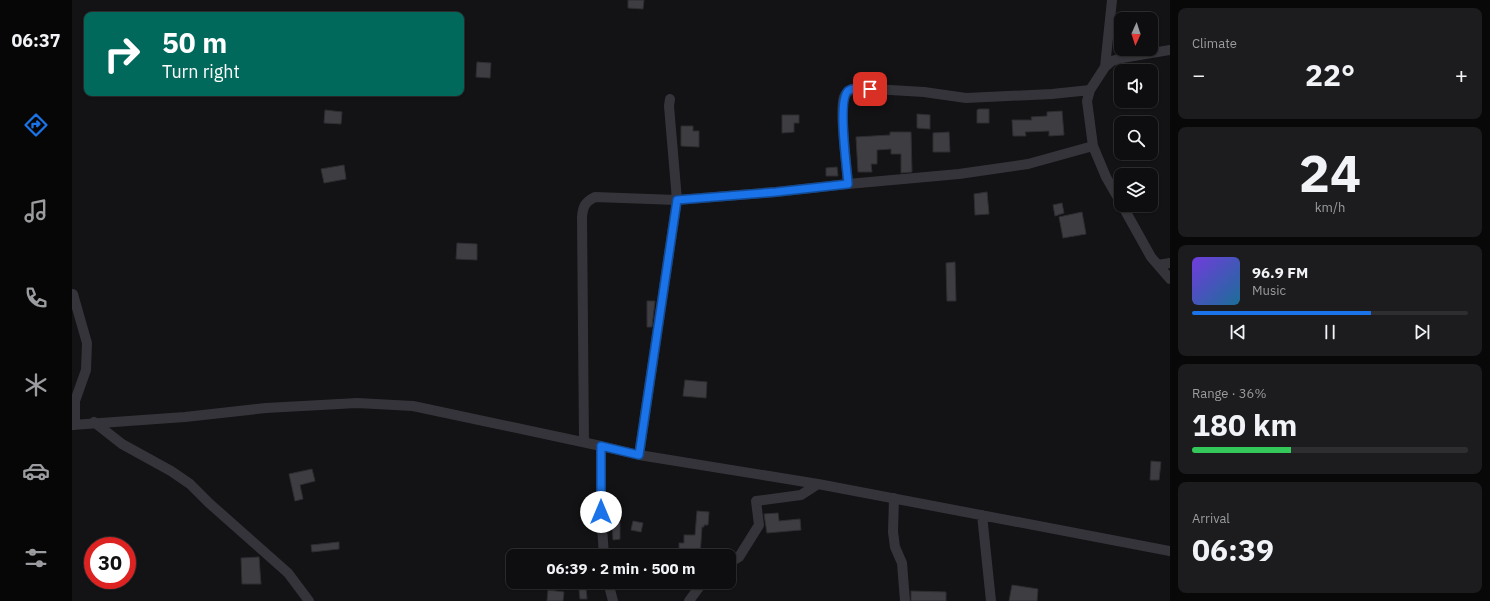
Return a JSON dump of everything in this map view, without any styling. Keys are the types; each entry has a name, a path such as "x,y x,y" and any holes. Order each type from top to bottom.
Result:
{"street":[{"path":"1105,67 1112,0"},
{"path":"1114,190 1106,177 1093,146 1087,101 1090,90 1105,67 1112,61 1170,50"},
{"path":"848,184 842,110 844,96 849,90 856,88 924,92 966,98 1052,94 1090,90"},
{"path":"639,455 677,200 669,106 670,99"},
{"path":"584,442 582,217 583,208 587,201 595,197 677,200 959,174 1028,164 1093,146"},
{"path":"1126,212 1151,257 1170,279"},
{"path":"1158,265 1170,263"},
{"path":"73,294 87,343 86,370 74,401 73,425 94,422 185,417 266,408 357,403 413,406 639,455 818,484 1170,551"},
{"path":"94,422 122,444 171,471 190,484 209,503 288,573 309,601"},
{"path":"601,446 601,512 604,549"},
{"path":"736,559 739,557 759,525 756,501 802,496 818,484"},
{"path":"894,498 893,532 895,547 902,563 905,601"},
{"path":"982,515 990,601"},
{"path":"610,589 613,601"},
{"path":"689,601 698,589"}],"building":[{"path":"628,0 644,0 643,9 628,8"},
{"path":"477,62 491,63 490,78 476,77"},
{"path":"989,109 989,123 977,123 977,110"},
{"path":"325,110 342,112 341,124 324,123"},
{"path":"1062,111 1064,135 1049,136 1049,131 1025,132 1026,136 1013,136 1012,120 1032,120 1031,117 1047,116 1047,112"},
{"path":"917,114 930,115 930,129 917,128"},
{"path":"782,115 799,115 799,123 794,123 794,132 782,133"},
{"path":"681,126 693,126 693,131 699,131 699,147 681,146"},
{"path":"890,132 911,132 912,172 901,173 901,154 891,154 891,149 877,150 877,164 871,164 872,172 858,172 856,137 890,135"},
{"path":"949,132 950,152 933,152 933,133"},
{"path":"344,165 346,179 324,183 321,169"},
{"path":"837,167 838,176 826,176 826,168"},
{"path":"987,192 989,214 975,215 974,194"},
{"path":"1062,203 1064,213 1055,216 1053,205"},
{"path":"1082,212 1086,234 1063,238 1059,217"},
{"path":"457,243 477,244 477,260 456,259"},
{"path":"955,262 956,301 947,301 946,263"},
{"path":"647,301 655,301 652,327 647,327"},
{"path":"685,380 707,382 706,398 683,396"},
{"path":"1151,461 1161,462 1159,480 1150,480"},
{"path":"312,469 315,481 300,485 303,499 295,501 289,474"},
{"path":"697,511 709,512 708,525 704,525 704,527 702,527 700,549 679,549 679,543 684,543 684,535 695,535"},
{"path":"778,513 779,521 800,519 801,530 767,533 764,514"},
{"path":"633,521 643,523 641,532 631,530"},
{"path":"612,522 620,522 620,539 613,540"},
{"path":"339,542 339,549 312,552 311,545"},
{"path":"259,557 261,584 242,584 241,558"},
{"path":"1012,585 1038,589 1037,601 1009,601"},
{"path":"579,589 586,589 587,599 580,599"},
{"path":"548,590 564,592 563,601 547,601"},
{"path":"911,591 946,592 946,601 911,601"}],"route":[{"path":"601,512 601,446 639,455 677,200 776,192 848,184 842,110 844,96 849,90 856,88 870,89"}]}
